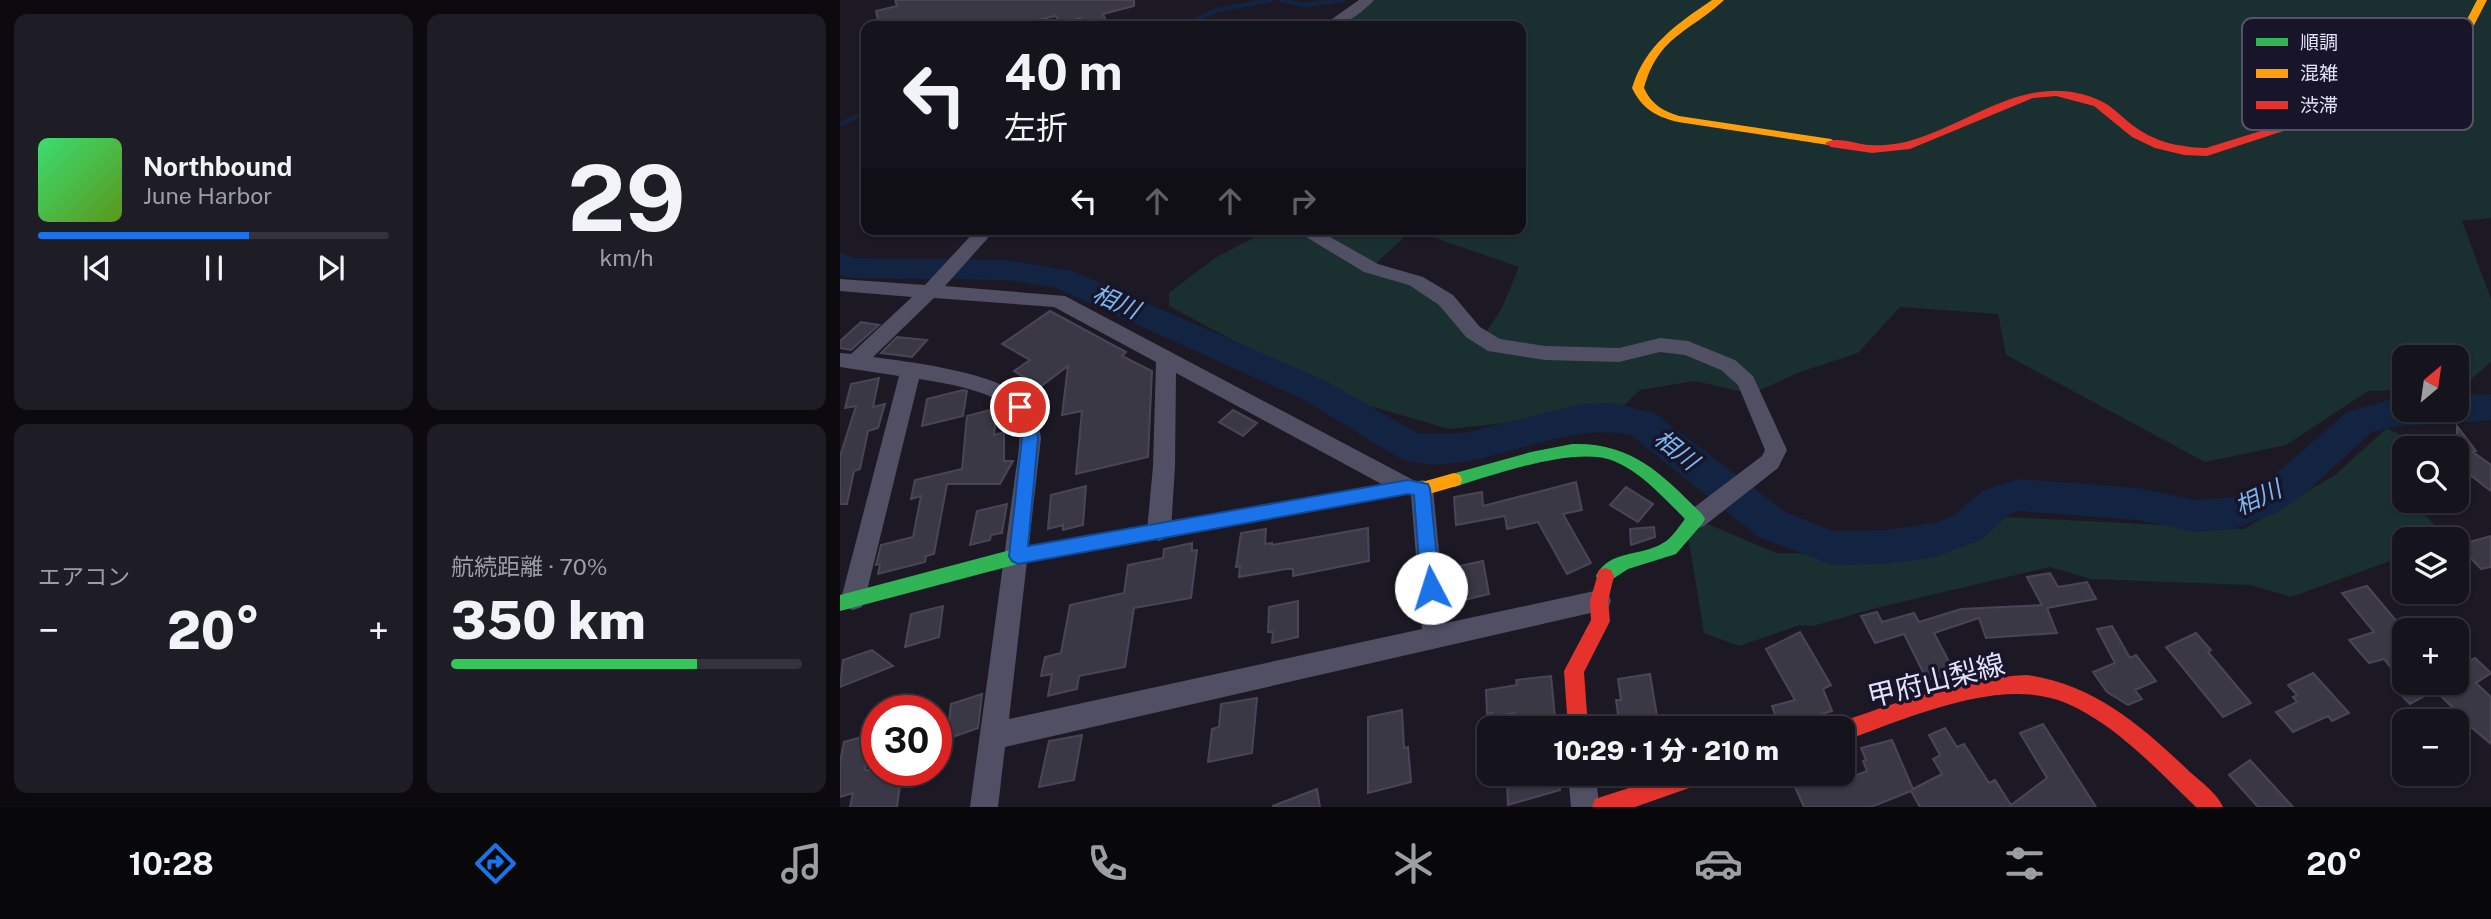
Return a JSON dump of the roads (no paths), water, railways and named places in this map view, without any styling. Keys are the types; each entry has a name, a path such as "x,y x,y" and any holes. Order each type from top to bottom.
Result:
{"street":[{"path":"1339,21 1367,0"},
{"path":"1719,0 1655,48 1638,88 1647,105 1658,113 1678,119 1872,149 1910,145 2031,95 2056,93 2098,104 2136,134 2159,145 2196,152 2216,150 2277,130"},
{"path":"2473,18 2482,0"},
{"path":"847,361 935,286 982,235"},
{"path":"1313,235 1371,268 1416,281 1446,300 1473,332 1496,346 1545,353 1619,355 1660,345 1688,348 1728,365 1746,381 1776,450 1770,462 1696,519 1668,550 1609,570 1602,581 1599,601 1601,621 1574,671 1577,716"},
{"path":"840,285 935,286 1058,302 1415,488"},
{"path":"1159,531 1164,466 1166,360"},
{"path":"847,361 987,387 1020,407 1027,421 1030,438 1018,556 1008,606 984,807"},
{"path":"846,601 910,372"},
{"path":"846,601 1018,556 1415,488 1558,454 1589,450 1606,452 1625,460 1654,478 1696,519"},
{"path":"1415,488 1435,638"},
{"path":"993,736 1599,601"},
{"name":"甲府山梨線","path":"1855,727 1978,691 2017,685 2048,687 2086,704 2124,732 2212,807"},
{"path":"1583,786 1585,807"},
{"path":"1603,807 1666,786"}],"waterway":[{"path":"1194,21 1217,10 1271,0"},
{"path":"1282,0 1303,5 1343,0"},
{"path":"840,124 861,115"},
{"name":"相川","path":"840,263 852,268 1007,270 1062,278 1314,390 1414,449 1464,447 1582,418 1613,417 1641,423 1773,525 1832,548 1886,547 1935,540 1967,528 1997,501 2019,495 2138,504 2196,516 2233,513 2265,501 2291,483 2360,422 2392,413 2491,407"}]}
